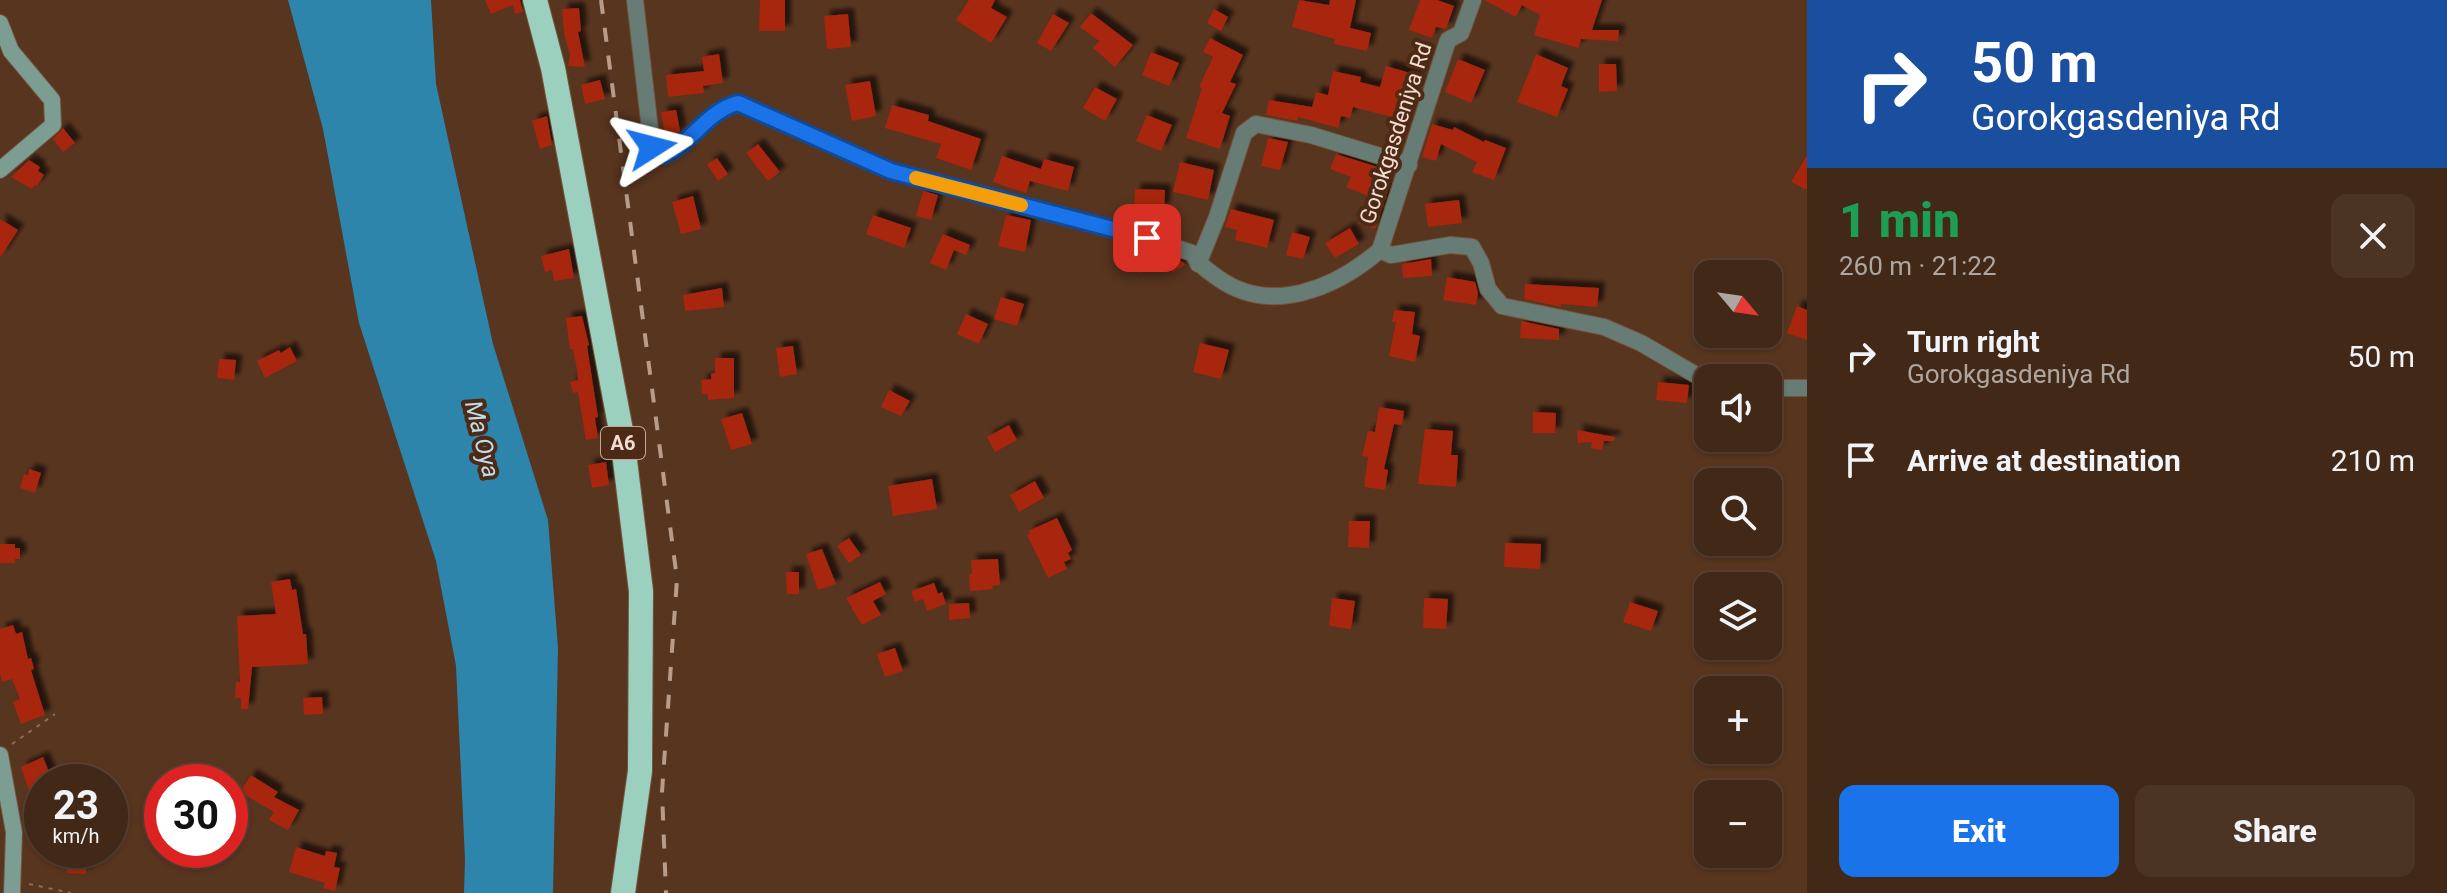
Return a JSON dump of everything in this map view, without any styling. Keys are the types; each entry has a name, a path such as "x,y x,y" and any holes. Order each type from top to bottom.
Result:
{"highway":[{"name":"A6","path":"540,2 622,436 641,591 640,771 623,893"}],"street":[{"name":"Gorokgasdeniya Rd","path":"635,0 652,147 664,155 677,149 721,107 738,103 891,171 1147,238 1192,253 1198,264 1230,286 1260,297 1309,293 1359,269 1380,250 1448,40 1461,33 1473,0"},
{"path":"0,23 11,51 52,100 53,125 0,170"},
{"path":"1198,264 1244,133 1256,124 1311,135 1409,165"},
{"path":"1380,250 1391,255 1450,245 1472,247 1481,263 1488,289 1502,306 1604,327 1641,343 1694,374"},
{"path":"1782,388 1807,388"},
{"path":"0,755 14,832 12,887"}],"path":[{"path":"0,749 14,743 55,714"},
{"path":"12,887 71,893"}],"water":[{"name":"Ma Oya","path":"288,0 431,0 436,84 493,344 548,520 558,648 553,893 464,893 456,666 436,561 359,323 323,129"}],"building":[{"path":"485,0 520,0 523,12 515,14 513,5 491,14"},
{"path":"760,0 785,0 785,31 759,31"},
{"path":"969,0 995,0 991,8 1007,17 991,43 956,20"},
{"path":"1299,0 1329,5 1330,0 1356,0 1350,28 1371,33 1367,51 1334,44 1335,39 1292,27"},
{"path":"1420,0 1437,0 1454,6 1446,29 1436,27 1432,38 1409,30"},
{"path":"1484,0 1602,0 1592,30 1619,30 1618,41 1581,39 1578,48 1534,35 1540,15 1522,5 1516,17"},
{"path":"579,8 581,31 578,32 585,67 568,66 570,55 564,33 562,9"},
{"path":"1214,9 1228,17 1221,31 1207,23"},
{"path":"1091,13 1133,45 1115,67 1093,48 1099,41 1080,27"},
{"path":"848,14 851,47 827,49 824,16"},
{"path":"1053,14 1069,23 1051,51 1037,43"},
{"path":"1210,38 1243,55 1230,82 1236,84 1222,113 1230,116 1220,149 1186,138 1202,88 1199,87 1213,57 1203,52"},
{"path":"1151,52 1179,63 1169,86 1142,75"},
{"path":"719,54 723,83 703,86 704,93 668,97 666,75 704,71 702,57"},
{"path":"1536,54 1568,68 1561,86 1568,89 1557,117 1517,102"},
{"path":"1458,59 1485,70 1471,103 1445,92"},
{"path":"1599,64 1616,64 1617,91 1599,92"},
{"path":"1386,66 1417,75 1403,120 1353,107 1350,118 1341,116 1338,128 1298,117 1297,121 1266,115 1269,100 1312,107 1316,92 1328,95 1333,71 1361,77 1360,82 1380,87"},
{"path":"600,80 605,99 585,104 581,85"},
{"path":"870,81 876,116 852,121 845,85"},
{"path":"1095,87 1117,99 1105,121 1083,108"},
{"path":"892,105 929,115 928,121 981,139 971,170 936,158 941,144 885,128"},
{"path":"676,110 680,131 666,142 661,112"},
{"path":"1147,115 1172,125 1161,151 1136,141"},
{"path":"547,116 552,145 540,149 532,121"},
{"path":"1432,124 1453,130 1454,127 1484,142 1506,148 1494,180 1472,172 1477,162 1441,144 1436,161 1422,157"},
{"path":"63,128 75,143 63,152 53,139"},
{"path":"1268,138 1288,142 1280,170 1261,166"},
{"path":"758,144 780,172 768,181 746,153"},
{"path":"1336,154 1384,169 1378,185 1388,190 1375,229 1358,223 1368,196 1346,187 1351,177 1330,169"},
{"path":"1807,155 1807,190 1791,182"},
{"path":"1002,156 1041,169 1044,159 1074,167 1068,191 1030,181 1026,193 993,182"},
{"path":"717,158 728,174 718,181 707,164"},
{"path":"29,160 40,167 38,171 44,175 32,189 11,177"},
{"path":"1180,162 1214,170 1208,200 1173,192"},
{"path":"1135,189 1165,190 1164,210 1134,209"},
{"path":"923,191 938,195 931,220 916,216"},
{"path":"693,196 701,229 681,234 672,202"},
{"path":"1459,200 1462,223 1428,227 1425,204"},
{"path":"1231,209 1274,220 1267,248 1235,240 1237,230 1225,227"},
{"path":"873,215 911,228 904,248 866,234"},
{"path":"1006,215 1031,220 1025,252 998,246"},
{"path":"0,219 18,230 0,258"},
{"path":"1350,228 1359,244 1335,258 1325,243"},
{"path":"1292,232 1310,237 1303,259 1286,255"},
{"path":"943,234 970,245 966,255 954,250 946,270 930,263"},
{"path":"1135,247 1155,252 1156,263 1168,256 1185,265 1172,273 1170,269 1138,273"},
{"path":"569,249 574,278 554,281 552,270 545,272 541,256"},
{"path":"1431,259 1432,276 1403,278 1402,264"},
{"path":"1447,277 1475,282 1478,293 1476,305 1443,300"},
{"path":"1525,284 1599,288 1597,307 1561,304 1561,307 1524,299"},
{"path":"722,288 724,307 685,311 683,295"},
{"path":"1001,297 1024,304 1017,326 994,319"},
{"path":"1797,306 1807,310 1807,340 1787,333"},
{"path":"1394,310 1415,312 1412,334 1420,336 1415,362 1389,356 1396,322 1392,322"},
{"path":"966,314 988,324 979,344 957,334"},
{"path":"582,316 598,417 595,418 598,438 586,440 578,392 573,393 570,382 578,380 566,318"},
{"path":"1521,321 1559,329 1559,340 1520,338"},
{"path":"1200,343 1229,350 1221,379 1193,372"},
{"path":"793,346 797,374 780,377 776,348"},
{"path":"290,347 297,361 265,378 257,361"},
{"path":"715,358 734,358 734,398 708,400 708,394 702,394 701,380 711,379 711,374 715,373"},
{"path":"219,359 236,360 234,380 217,378"},
{"path":"1658,382 1689,385 1687,403 1656,400"},
{"path":"889,390 910,401 901,416 881,407"},
{"path":"1379,407 1404,411 1402,425 1394,424 1384,469 1388,470 1385,490 1364,487 1368,457 1362,456 1368,431 1375,432"},
{"path":"1533,412 1556,413 1555,433 1533,433"},
{"path":"742,413 752,444 731,450 721,419"},
{"path":"1009,425 1017,440 995,452 987,437"},
{"path":"1425,429 1453,431 1451,455 1458,455 1456,487 1418,484"},
{"path":"1577,430 1615,437 1614,441 1604,441 1602,450 1591,448 1592,442 1578,443"},
{"path":"606,462 609,485 592,488 588,465"},
{"path":"29,469 41,473 35,493 20,488"},
{"path":"932,479 937,509 893,516 888,486"},
{"path":"1035,481 1044,498 1019,512 1010,495"},
{"path":"1057,518 1072,550 1068,553 1071,559 1064,562 1067,569 1048,578 1027,535 1030,534 1028,531"},
{"path":"1349,521 1370,521 1369,548 1348,547"},
{"path":"849,538 861,555 849,563 837,546"},
{"path":"1505,543 1541,544 1540,569 1504,567"},
{"path":"0,544 15,544 15,548 20,548 20,559 15,559 15,563 0,563"},
{"path":"822,549 836,584 818,590 806,554"},
{"path":"998,559 1000,585 992,586 993,589 970,591 971,560"},
{"path":"786,572 799,572 799,594 787,594"},
{"path":"290,579 292,590 296,589 303,634 306,634 308,664 252,667 248,709 241,709 241,698 235,698 236,682 240,682 237,616 276,614 271,582"},
{"path":"880,582 886,594 873,601 881,615 862,625 846,598"},
{"path":"934,583 938,594 942,592 946,604 927,611 923,599 915,602 911,591"},
{"path":"1332,598 1355,601 1351,629 1329,626"},
{"path":"1424,598 1448,599 1446,629 1423,628"},
{"path":"1630,602 1658,611 1651,631 1623,622"},
{"path":"969,603 970,618 949,620 949,604"},
{"path":"13,625 16,634 22,632 45,715 21,724 13,702 20,699 12,679 2,682 0,673 0,629"},
{"path":"895,648 903,671 885,677 877,654"},
{"path":"322,697 323,714 304,715 303,698"},
{"path":"43,757 46,764 28,764"},
{"path":"251,775 278,792 274,797 299,810 288,830 269,820 274,812 248,797"},
{"path":"296,847 325,856 326,851 337,853 334,867 340,868 335,891 323,888 325,883 289,872"},
{"path":"67,868 86,868 86,874 67,873"}],"railway":[{"path":"601,0 677,579 662,792 666,893"}],"slow traffic":[{"path":"916,178 1021,205"}],"route":[{"path":"652,147 664,155 677,149 721,107 738,103 891,171 1147,238"}]}
